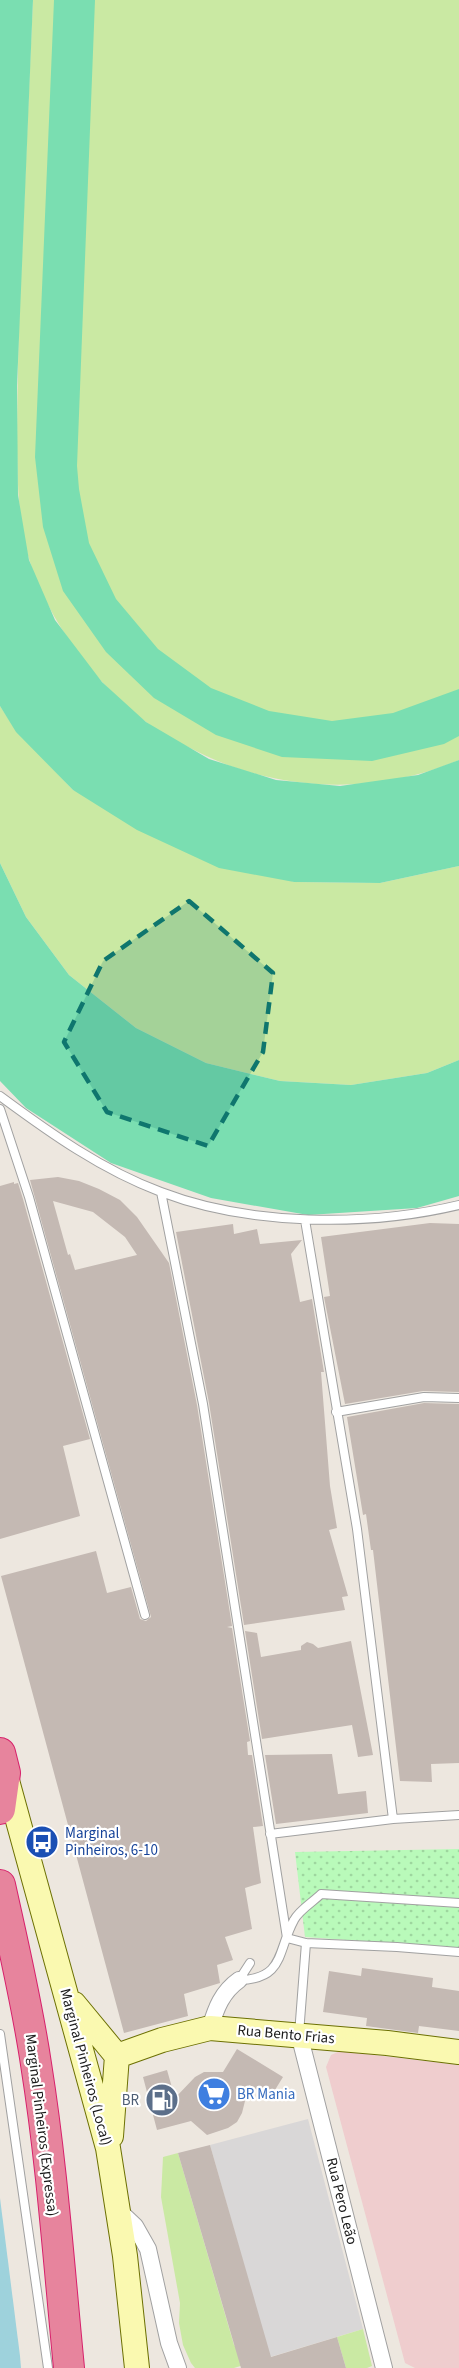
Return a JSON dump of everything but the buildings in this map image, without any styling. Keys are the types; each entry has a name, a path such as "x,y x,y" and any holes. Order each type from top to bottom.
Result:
{"highway":[{"path":"0,1809 3,1763"},
{"name":"Marginal Pinheiros (Expressa)","path":"0,1885 38,2074 69,2368"}],"main road":[{"name":"Marginal Pinheiros (Local)","path":"3,1763 108,2148 125,2256 137,2368"},
{"path":"67,1995 117,2056 112,2133 108,2148"},
{"name":"Rua Bento Frias","path":"117,2056 162,2040 210,2028 299,2034 459,2052"}],"street":[{"path":"210,2028 223,1995 239,1980"},
{"name":"Rua Pero Leão","path":"299,2034 384,2368"},
{"path":"117,2209 135,2226 148,2249 169,2343 178,2368"}],"lane":[{"path":"0,1096 60,1139 112,1169 161,1192 201,1204 265,1216 305,1220 342,1220 411,1214 459,1205"},
{"path":"0,1109 29,1197 145,1615"},
{"path":"161,1192 203,1404 287,1938"},
{"path":"305,1220 357,1529 393,1819"},
{"path":"336,1412 424,1397 459,1398"},
{"path":"270,1834 393,1819 459,1815"},
{"path":"239,1980 263,1977 273,1968 294,1919 321,1894 459,1903"},
{"path":"287,1938 306,1943 459,1952"},
{"path":"299,2034 306,1943"},
{"path":"239,1980 250,1964"},
{"path":"0,2034 48,2368"}],"highlighted area":[{"path":"189,901 273,973 263,1052 208,1146 107,1112 64,1042 103,961"}],"shaded area":[{"path":"340,2051 459,2065 459,2368 415,2368 405,2363 326,2067 331,2055"},
{"path":"308,2119 363,2329 270,2357 210,2145"}],"green space":[{"path":"0,0 33,0 17,386 18,495 29,560 55,620 102,682 146,722 209,759 276,780 340,786 418,775 459,760 459,866 380,883 294,882 219,868 137,830 73,790 16,732 0,706"},
{"path":"33,0 459,0 459,760 399,779 336,785 273,778 213,759 162,733 127,707 92,670 48,605 37,582 25,546 19,505 17,450 19,319"},
{"path":"54,0 95,0 77,466 89,543 116,599 158,649 211,688 269,711 332,721 393,713 459,689 459,736 444,744 372,761 282,757 216,735 154,698 106,652 63,591 43,527 35,457"},
{"path":"0,706 15,729 73,790 294,882 380,883 459,866 459,1060 427,1073 351,1085 280,1081 206,1063 136,1028 69,975 26,917 0,863"},
{"path":"0,863 26,917 69,975 136,1028 206,1063 280,1081 351,1085 427,1073 459,1060 459,1196 417,1208 308,1215 211,1198 111,1163 26,1108 0,1081"},
{"path":"459,1849 459,1948 305,1937 295,1852"},
{"path":"178,2153 234,2345 250,2363 234,2368 195,2368 183,2345 179,2323 180,2303 161,2197 163,2157"},
{"path":"363,2329 372,2366 346,2368 337,2337"}],"water":[{"path":"0,2198 20,2356 21,2368 0,2368"}],"place":[{"name":"Marginal Pinheiros, 6-10","path":"42,1842"},
{"name":"BR Mania","path":"214,2094"},
{"name":"BR","path":"162,2100"}]}
